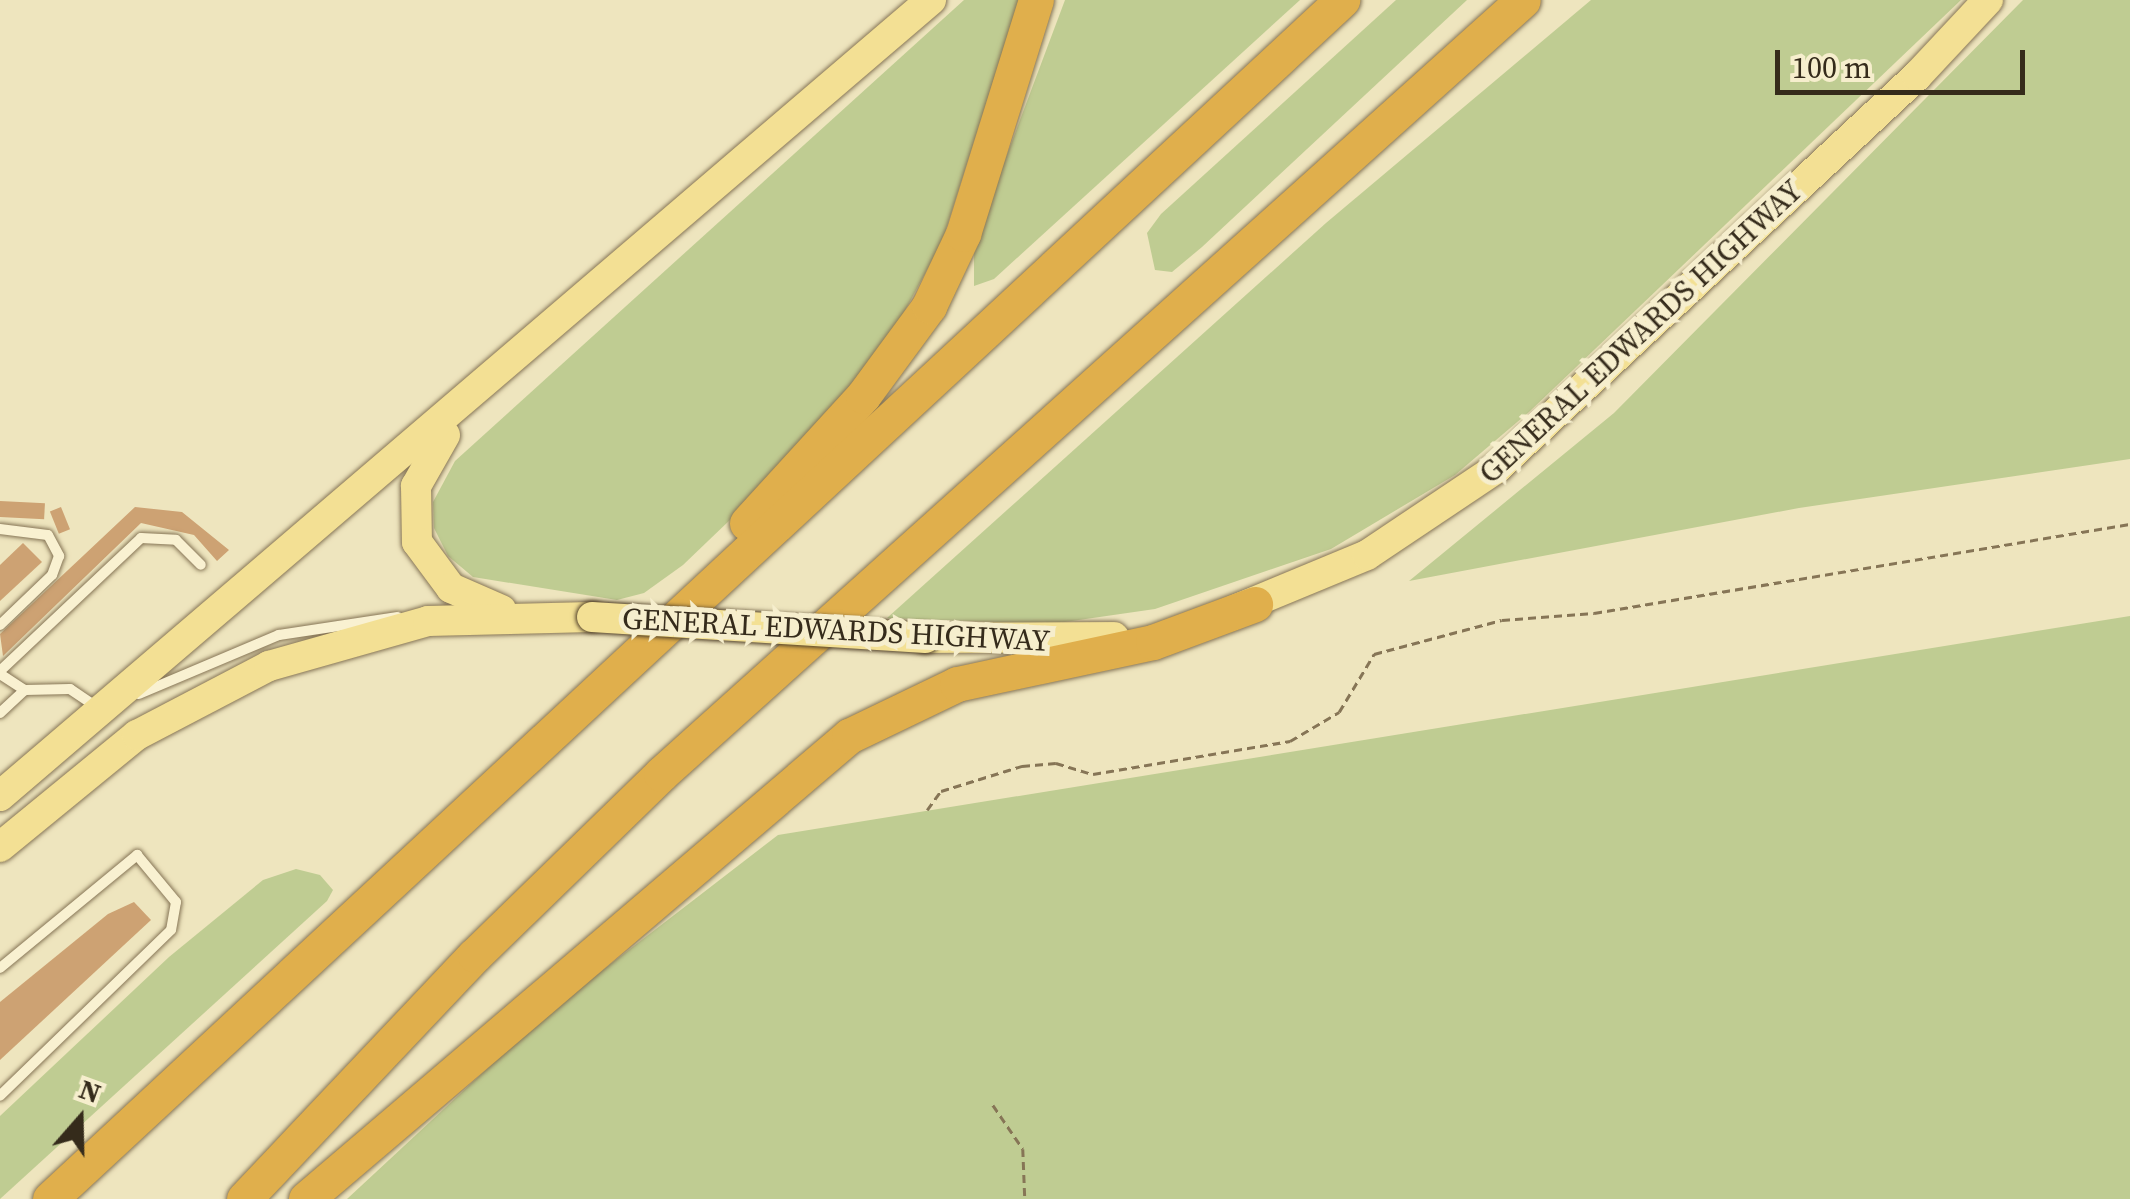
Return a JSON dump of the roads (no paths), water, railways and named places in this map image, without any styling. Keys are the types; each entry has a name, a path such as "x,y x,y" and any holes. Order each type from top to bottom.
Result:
{"highway":[{"path":"650,642 916,328 962,234 1036,0"},
{"path":"50,1199 1342,0"},
{"path":"244,1199 452,978 673,763 1523,0"},
{"path":"306,1199 849,736 957,684 1153,642 1255,604"}],"main road":[{"path":"0,796 540,342 932,0"},
{"name":"GENERAL EDWARDS HIGHWAY","path":"0,847 114,752 202,696 323,646 443,619 521,614 925,638 1076,641 1255,604 1394,540 1497,468 1917,76 1988,0"},
{"path":"521,614 478,603 442,580 417,542 412,504 438,444 540,342"}],"lane":[{"path":"0,529 48,535 60,556 52,575 0,624"},
{"path":"201,565 176,540 142,538 0,672 25,690 70,688 100,710 294,631 376,618 443,619"},
{"path":"0,713 25,690"},
{"path":"0,968 137,854 176,902 171,930 0,1096"}]}
